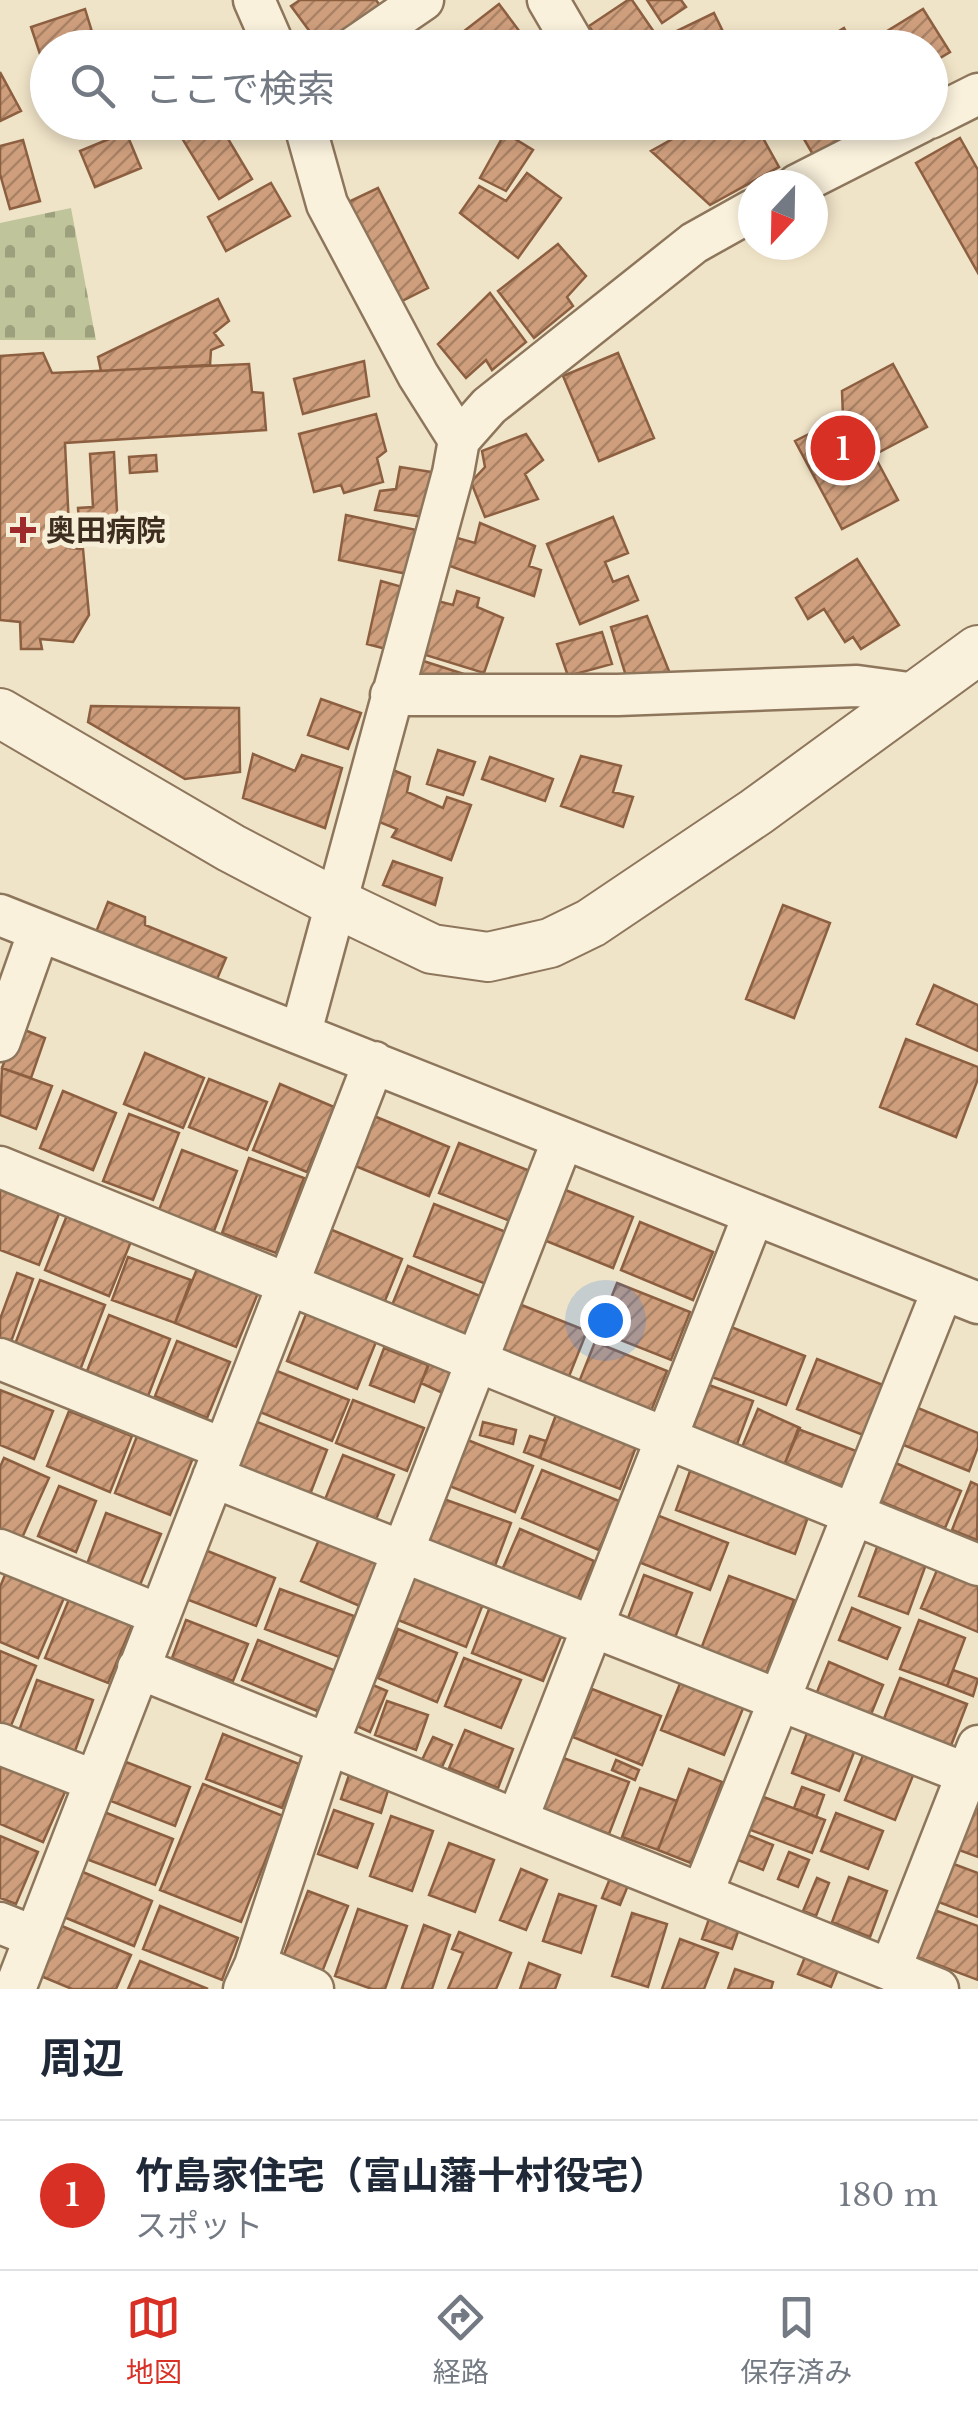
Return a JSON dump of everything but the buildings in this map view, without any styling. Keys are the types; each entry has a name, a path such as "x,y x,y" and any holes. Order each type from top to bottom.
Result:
{"street":[{"path":"254,0 267,30"},
{"path":"379,30 423,0"},
{"path":"548,0 566,30"},
{"path":"948,109 978,94"},
{"path":"309,140 327,204 418,375 459,440"},
{"path":"827,170 886,140"},
{"path":"302,1032 454,473 459,440 489,406 679,254 738,219"},
{"path":"0,713 231,848 338,904 432,950 488,957 550,943 591,923 756,812 978,650"},
{"path":"391,695 618,696 857,686 916,694"},
{"path":"0,915 961,1296 854,1514 702,1894"},
{"path":"0,1041 39,931"},
{"path":"14,1989 17,1930 95,1781 374,1062"},
{"path":"313,1989 250,1977 328,1744 563,1139"},
{"path":"0,1167 978,1565"},
{"path":"517,1820 753,1216"},
{"path":"0,1359 403,1552 779,1700 972,1760 890,1970"},
{"path":"0,1550 160,1615"},
{"path":"138,1668 938,1989"},
{"path":"0,1744 95,1781"}],"green space":[{"path":"71,208 96,340 0,340 0,223"}],"place":[{"name":"竹島家住宅（富山藩十村役宅）","path":"843,448"},
{"name":"奥田病院","path":"23,530"}]}
